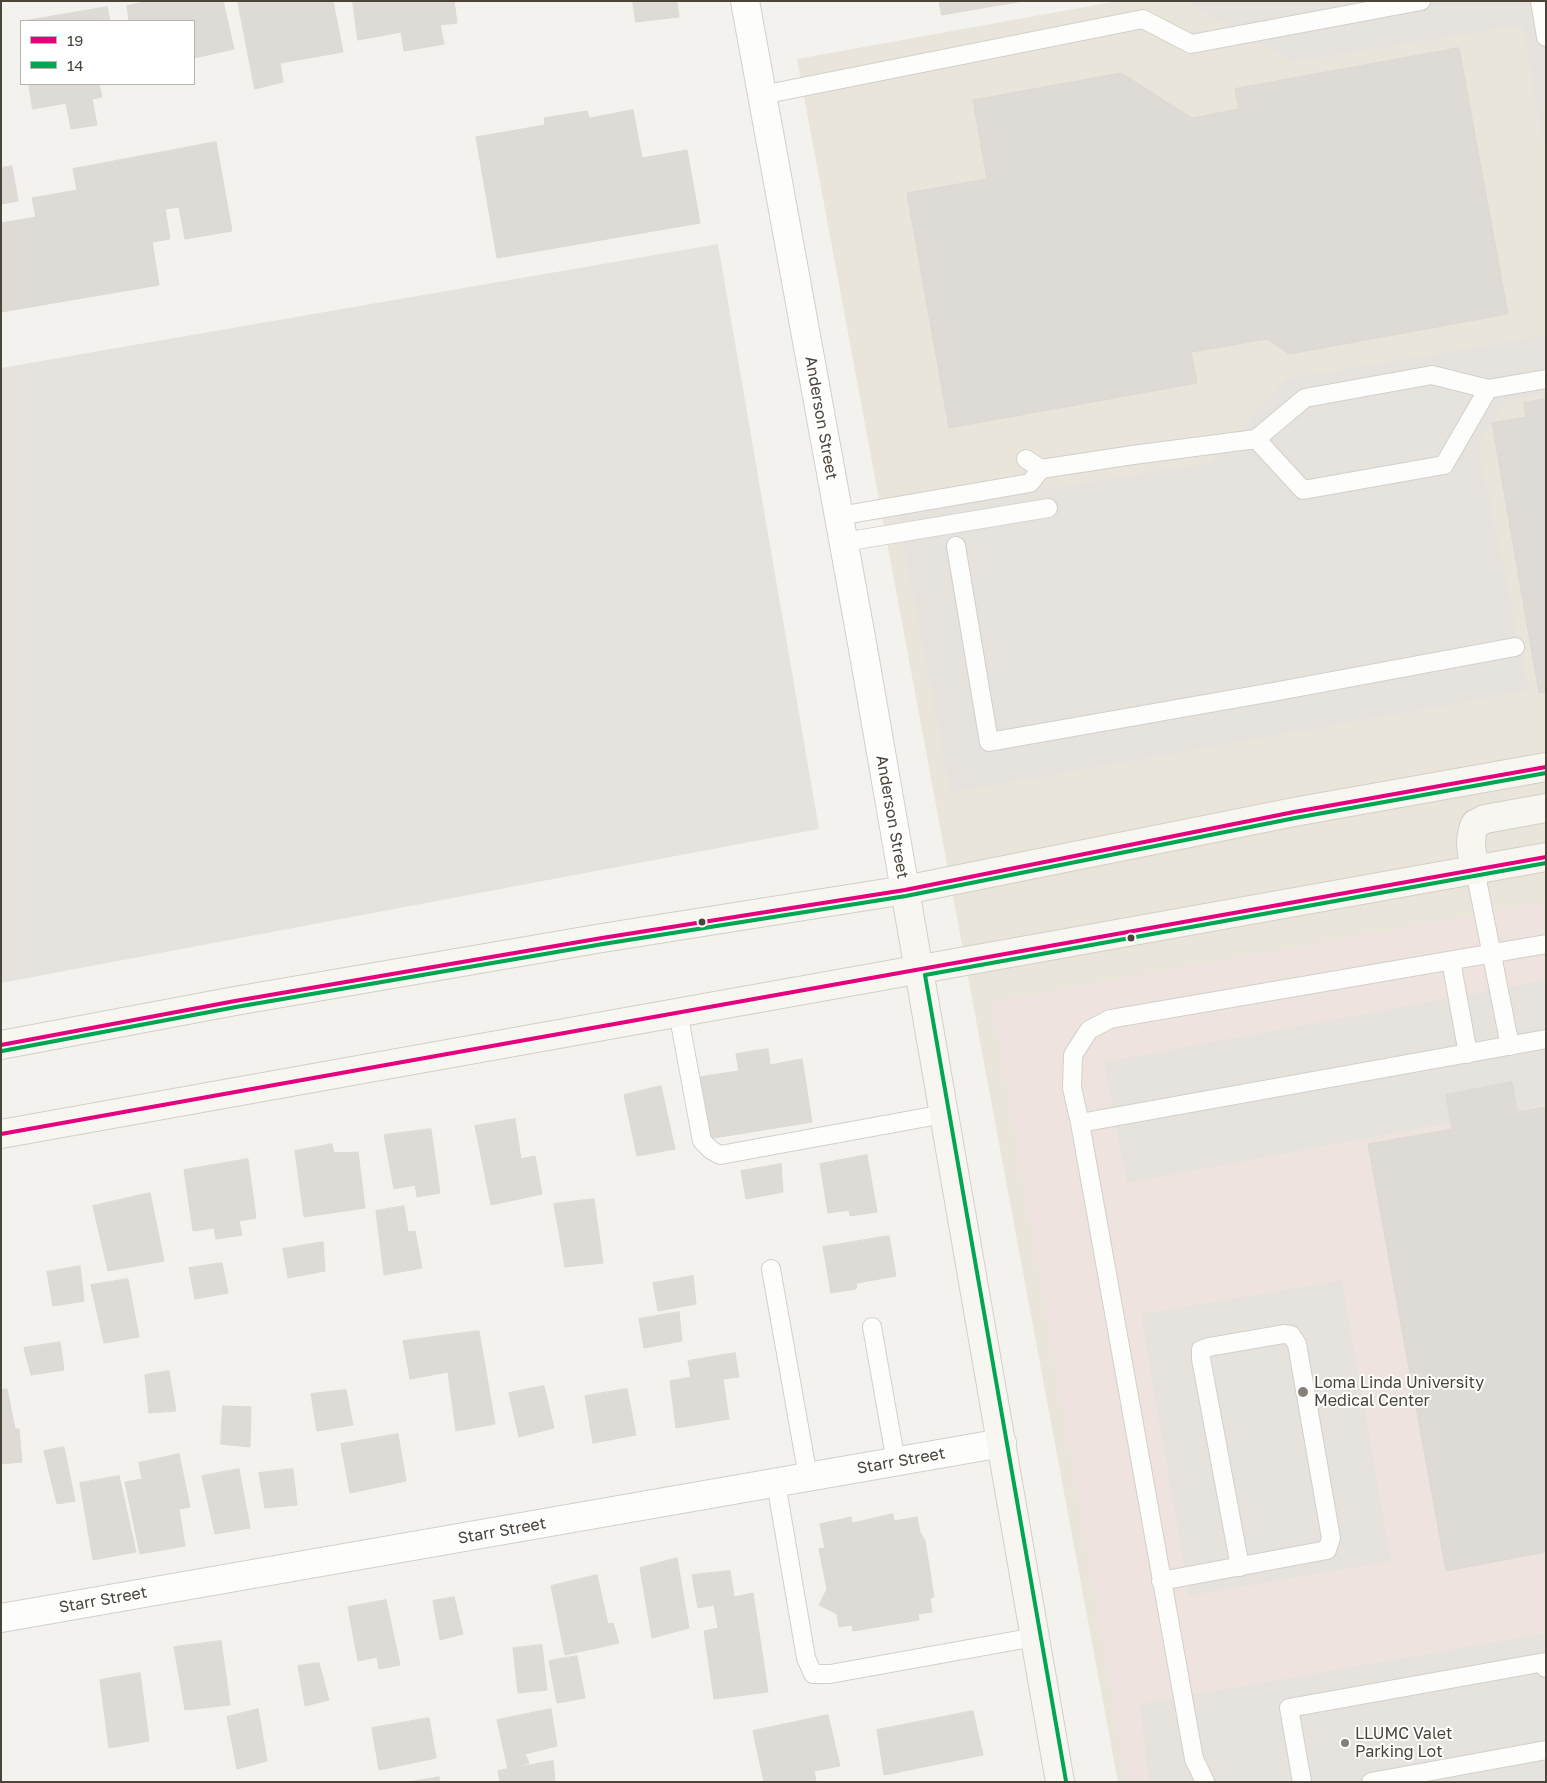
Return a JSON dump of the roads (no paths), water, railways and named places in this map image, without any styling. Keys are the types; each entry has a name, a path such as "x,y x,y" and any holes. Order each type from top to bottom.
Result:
{"main road":[{"path":"1,1045 235,1001 602,938 905,890 1294,812 1546,766"},
{"path":"1475,870 1470,834 1474,824 1486,819 1546,808"},
{"path":"1,1134 1546,857"},
{"name":"Anderson Street","path":"905,890 1060,1782"}],"street":[{"name":"Anderson Street","path":"745,1 842,529 905,890"},
{"name":"Starr Street","path":"1,1618 1002,1443"}],"lane":[{"path":"762,95 1143,19 1191,44 1421,1"},
{"path":"1540,1 1546,37"},
{"path":"842,529 1035,476 1133,455 1256,439 1305,398 1432,375 1488,389 1546,379"},
{"path":"1256,439 1303,490 1444,465 1488,389"},
{"path":"1026,459 1035,476"},
{"path":"842,529 1048,508"},
{"path":"956,546 989,742 1515,647"},
{"path":"1475,870 1510,1046"},
{"path":"1205,1782 1194,1759 1080,1123 1072,1088 1073,1054 1089,1030 1110,1019 1546,944"},
{"path":"1451,961 1468,1054"},
{"path":"678,1012 702,1141 711,1150 720,1155 944,1114"},
{"path":"1080,1123 1546,1039"},
{"path":"771,1269 808,1477"},
{"path":"872,1327 896,1462"},
{"path":"1162,1582 1240,1567 1327,1550 1330,1546 1331,1538 1297,1344 1291,1335 1284,1334 1201,1350 1201,1359 1240,1567"},
{"path":"776,1483 806,1658 813,1674 830,1674 1035,1638"},
{"path":"1302,1782 1289,1708 1545,1662 1546,1668"},
{"path":"1371,1782 1546,1750"}],"place":[{"name":"Loma Linda University Medical Center","path":"1303,1392"},
{"name":"LLUMC Valet Parking Lot","path":"1345,1743"}]}
